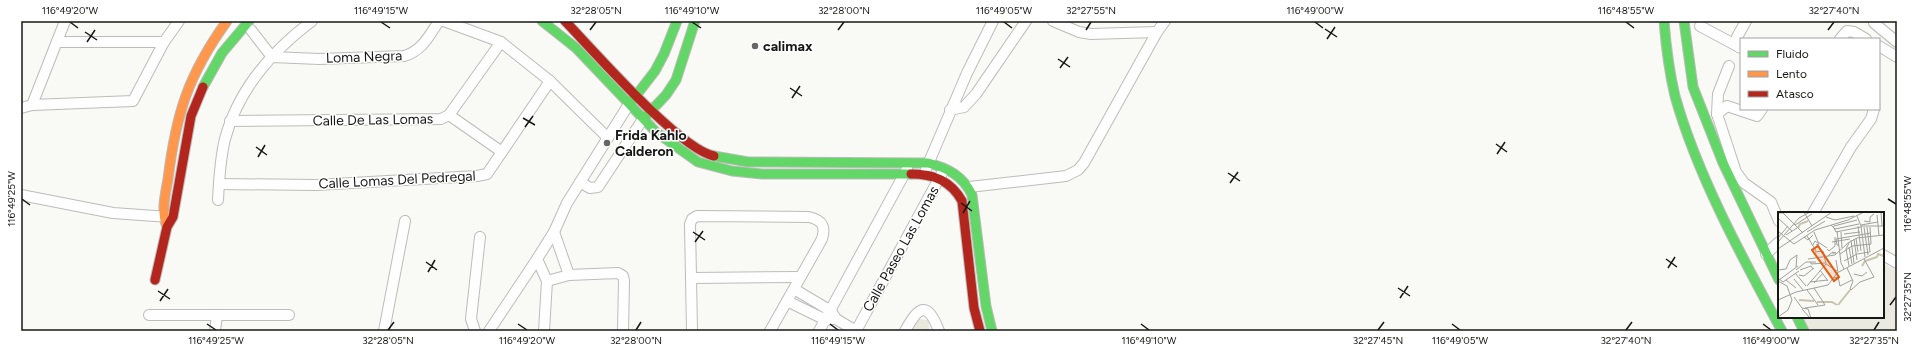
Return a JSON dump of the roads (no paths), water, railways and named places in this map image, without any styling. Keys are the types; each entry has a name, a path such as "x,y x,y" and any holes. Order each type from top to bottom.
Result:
{"street":[{"path":"32,105 65,21"},
{"path":"21,108 32,105 133,101 164,42 179,21"},
{"path":"155,280 167,227 174,135 183,98 205,54 227,21"},
{"path":"218,200 225,141 230,121 248,86 272,57 312,21"},
{"name":"Loma Negra","path":"272,57 319,59 404,56 414,53 424,44 439,21"},
{"path":"444,21 501,42 550,81 608,138"},
{"path":"542,21 576,48 643,119 684,153 698,162 732,172 762,174 924,175 940,178 953,186 962,200 974,308 980,331"},
{"path":"565,21 651,109 693,146 711,155 731,160 772,162 928,162 945,167 959,176 969,187 975,213 986,306 992,331"},
{"path":"489,331 538,259 554,232 567,203 629,104 658,66 676,21"},
{"path":"580,182 590,188 598,187 643,119 666,95 676,80 695,21"},
{"path":"924,175 950,110 993,21"},
{"path":"950,110 964,107 976,94 1026,21"},
{"path":"1053,21 1080,32 1091,34 1157,32"},
{"path":"969,187 1066,176 1078,170 1084,163 1157,32 1165,21"},
{"path":"1664,21 1666,55 1680,118 1694,154 1739,248 1782,331"},
{"path":"1684,21 1693,87 1700,107 1723,163 1778,278"},
{"path":"1740,48 1737,37 1746,21"},
{"path":"1874,23 1897,42"},
{"path":"168,217 191,116 196,100 216,63 247,24 272,57"},
{"path":"1700,26 1740,48"},
{"path":"1841,38 1847,31 1854,32 1864,38"},
{"path":"57,42 164,42"},
{"name":"Calle De Las Lomas","path":"230,121 441,119 449,115 501,42"},
{"path":"1880,47 1897,57"},
{"path":"1729,66 1718,94 1716,114 1736,172 1744,183 1771,202 1778,219"},
{"name":"Calle Lomas Del Pedregal","path":"219,184 316,185 477,176 487,174 550,81"},
{"path":"1716,114 1727,106 1757,116 1761,110"},
{"path":"1814,212 1851,147 1871,119 1874,110"},
{"path":"449,115 502,152"},
{"path":"819,331 831,317 910,162"},
{"name":"Calle Paseo Las Lomas","path":"856,331 945,167"},
{"path":"21,195 113,213 168,217"},
{"path":"692,331 690,224 692,218 696,216 809,217 817,219 822,224 824,230 822,239 770,331"},
{"path":"384,331 404,221"},
{"path":"554,232 569,275"},
{"path":"475,331 471,319 480,237"},
{"path":"1766,254 1778,243"},
{"path":"1884,256 1897,263"},
{"path":"538,259 547,281 544,331"},
{"path":"547,281 569,275 612,272 623,276 623,331"},
{"path":"692,278 800,277"},
{"path":"794,289 831,317 856,331"},
{"path":"787,301 831,317"},
{"path":"905,331 918,311 924,310 930,313 939,331"},
{"path":"149,315 289,315"},
{"path":"215,331 217,315"},
{"path":"1798,318 1804,331"}],"place":[{"name":"calimax","path":"755,46"},
{"name":"Frida Kahlo Calderon","path":"607,143"}]}
